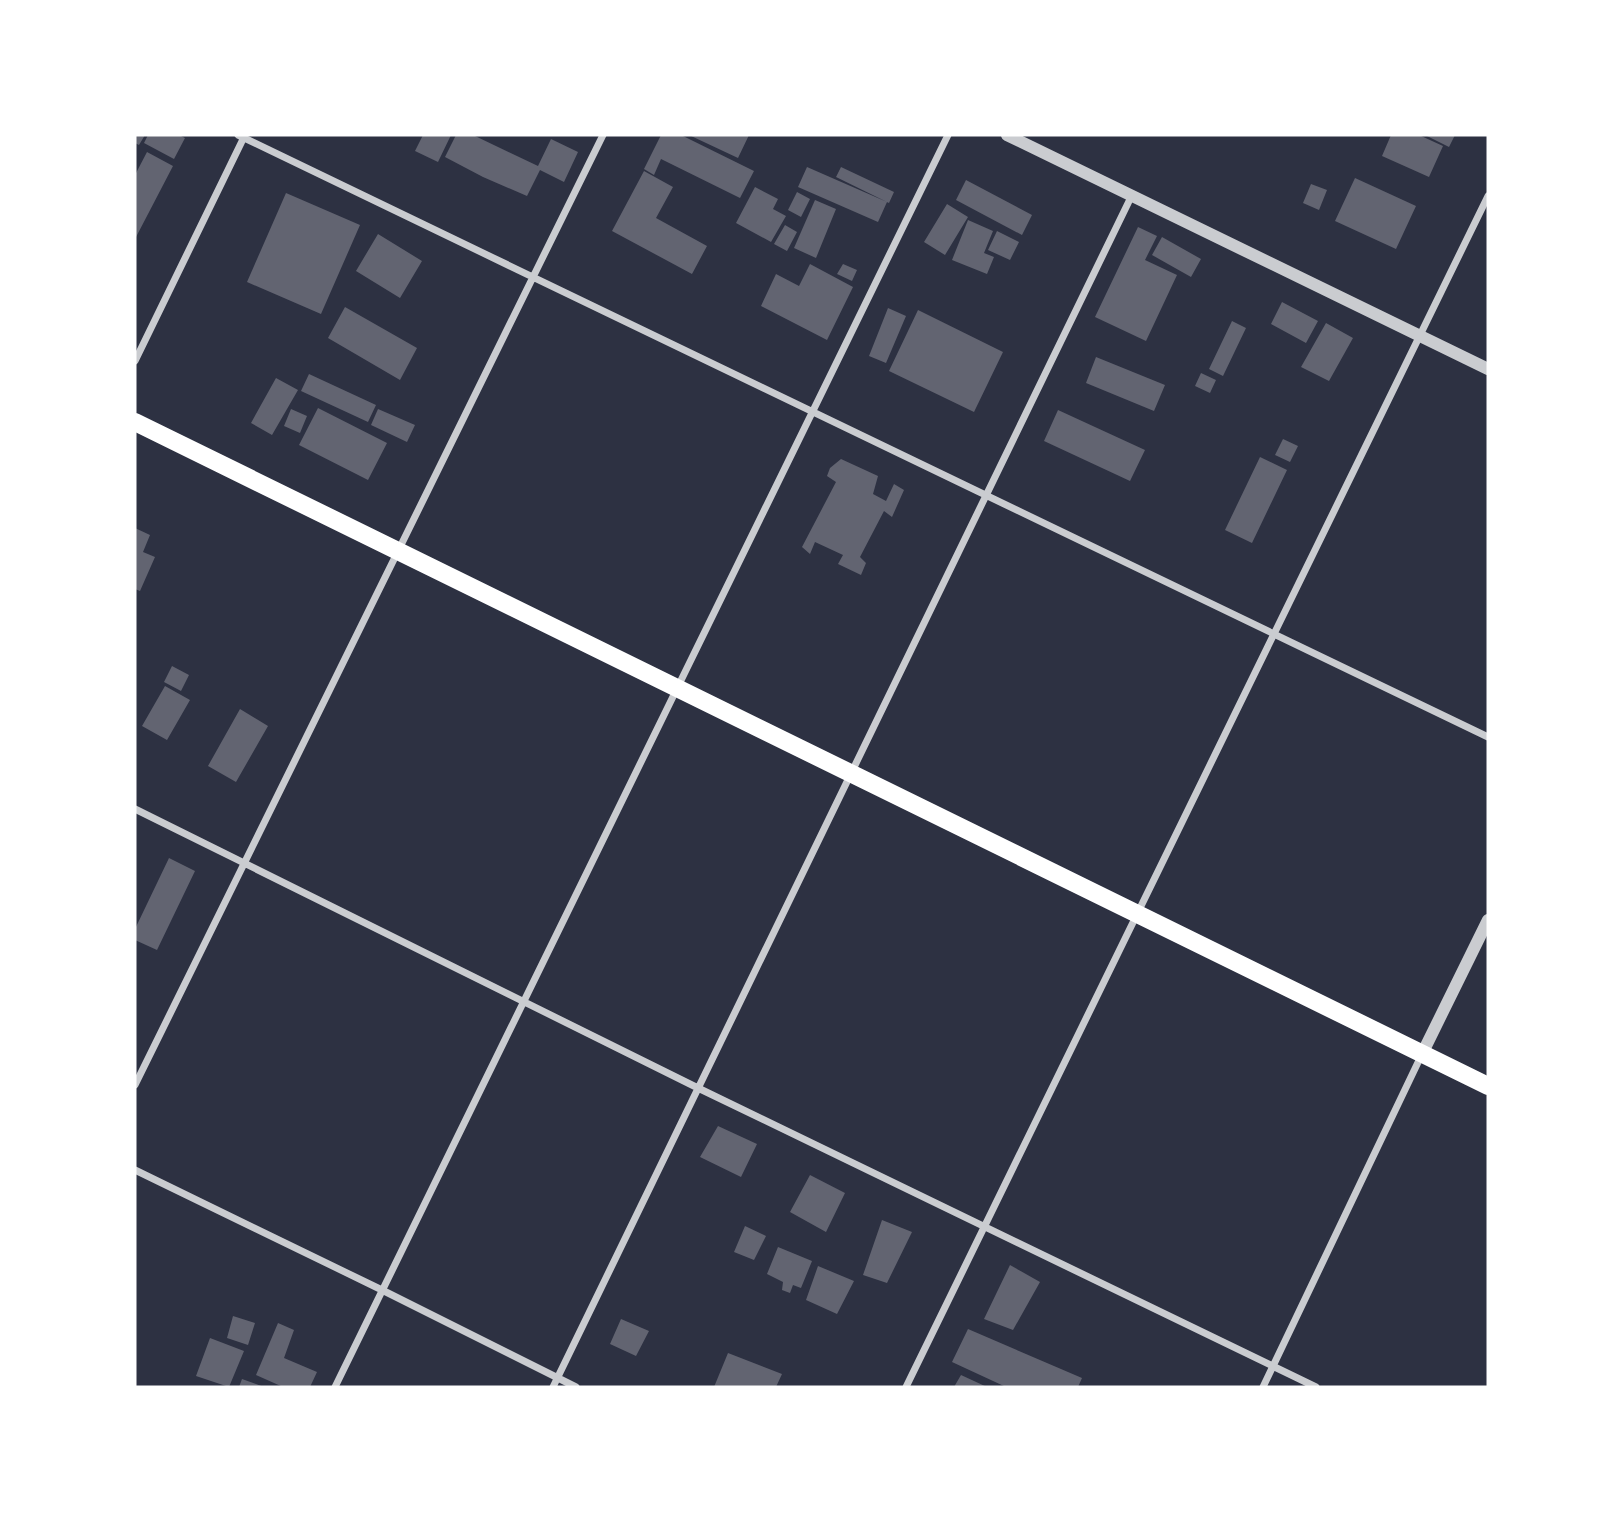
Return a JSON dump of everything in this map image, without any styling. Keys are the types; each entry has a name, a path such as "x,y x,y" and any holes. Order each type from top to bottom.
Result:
{"main road":[{"path":"135,422 1488,1086"}],"street":[{"path":"135,1085 603,135"},
{"path":"335,1387 948,135"},
{"path":"1007,135 1488,369"},
{"path":"135,361 242,136 1488,737"},
{"path":"553,1387 1132,195"},
{"path":"906,1387 1488,196"},
{"path":"135,809 698,1088 1316,1387"},
{"path":"1263,1387 1488,920"},
{"path":"135,1170 576,1387"}],"building":[{"path":"135,135 145,135 139,145 135,143"},
{"path":"148,135 179,135 185,138 174,159 144,143"},
{"path":"423,135 451,135 438,162 415,151"},
{"path":"456,135 473,135 538,166 551,139 578,152 564,182 540,170 527,196 445,157"},
{"path":"661,135 681,135 754,171 740,198 661,159 654,175 644,169"},
{"path":"689,135 749,135 738,158"},
{"path":"1391,135 1419,135 1443,146 1429,177 1382,156"},
{"path":"1425,135 1455,135 1449,147"},
{"path":"147,152 173,166 135,239 135,175"},
{"path":"807,167 887,202 878,222 798,187"},
{"path":"841,167 894,192 889,203 836,177"},
{"path":"644,171 673,187 656,218 707,246 692,274 612,231"},
{"path":"1355,178 1416,206 1396,249 1335,221"},
{"path":"966,180 1032,215 1022,235 956,200"},
{"path":"1311,184 1327,190 1319,210 1303,203"},
{"path":"755,187 778,199 773,209 786,216 771,242 736,223"},
{"path":"797,192 810,199 801,217 788,210"},
{"path":"286,193 360,225 321,314 247,282"},
{"path":"815,200 836,209 816,258 794,248"},
{"path":"947,204 968,217 945,255 924,242"},
{"path":"968,220 993,231 984,253 994,257 987,274 952,260"},
{"path":"785,225 797,232 787,251 774,244"},
{"path":"1138,227 1157,236 1145,260 1177,275 1146,341 1095,317"},
{"path":"997,231 1019,242 1010,260 988,250"},
{"path":"378,234 422,261 400,298 356,271"},
{"path":"1162,237 1201,259 1191,277 1152,255"},
{"path":"810,264 853,287 827,340 761,306 776,274 799,286"},
{"path":"843,264 857,270 852,281 837,274"},
{"path":"1282,302 1318,321 1306,343 1271,324"},
{"path":"345,307 417,348 400,380 328,338"},
{"path":"888,308 906,316 886,363 869,356"},
{"path":"918,310 1003,352 974,412 889,371"},
{"path":"1232,321 1246,328 1223,376 1209,369"},
{"path":"1326,323 1353,338 1329,381 1301,367"},
{"path":"1096,357 1165,385 1154,411 1086,383"},
{"path":"1201,373 1216,380 1210,393 1195,386"},
{"path":"309,374 376,405 368,422 301,391"},
{"path":"276,378 298,390 272,435 251,423"},
{"path":"318,408 387,443 368,480 299,445"},
{"path":"291,409 307,416 300,433 284,426"},
{"path":"378,409 415,425 407,442 371,425"},
{"path":"1058,410 1145,450 1130,481 1044,441"},
{"path":"1283,439 1298,446 1290,462 1275,455"},
{"path":"1260,457 1287,470 1252,543 1225,530"},
{"path":"841,459 878,476 873,494 886,501 894,484 904,490 892,517 884,511 860,557 866,563 861,575 838,564 843,555 815,542 810,554 802,547 836,482 827,476 830,468"},
{"path":"135,528 150,535 143,552 155,557 140,591 135,589"},
{"path":"172,666 189,675 181,691 164,682"},
{"path":"165,686 190,700 167,740 142,726"},
{"path":"240,709 268,726 236,782 208,766"},
{"path":"169,858 195,871 157,950 135,940 135,929"},
{"path":"718,1126 757,1144 741,1177 700,1157"},
{"path":"810,1175 845,1193 826,1232 790,1212"},
{"path":"882,1220 912,1232 887,1283 863,1275"},
{"path":"745,1226 766,1236 754,1260 734,1252"},
{"path":"778,1247 812,1261 801,1288 793,1285 790,1293 782,1290 783,1282 767,1274"},
{"path":"1010,1265 1040,1282 1013,1330 984,1319"},
{"path":"818,1266 854,1281 837,1314 806,1300"},
{"path":"233,1316 255,1323 248,1345 227,1338"},
{"path":"621,1319 649,1331 636,1356 610,1344"},
{"path":"278,1323 294,1330 284,1358 317,1372 310,1387 283,1387 256,1375"},
{"path":"968,1329 1082,1378 1078,1387 1006,1387 952,1362"},
{"path":"210,1338 244,1351 229,1387 196,1376"},
{"path":"728,1353 782,1374 776,1387 714,1387"},
{"path":"961,1375 987,1387 954,1387"},
{"path":"242,1379 264,1387 239,1387"}]}
